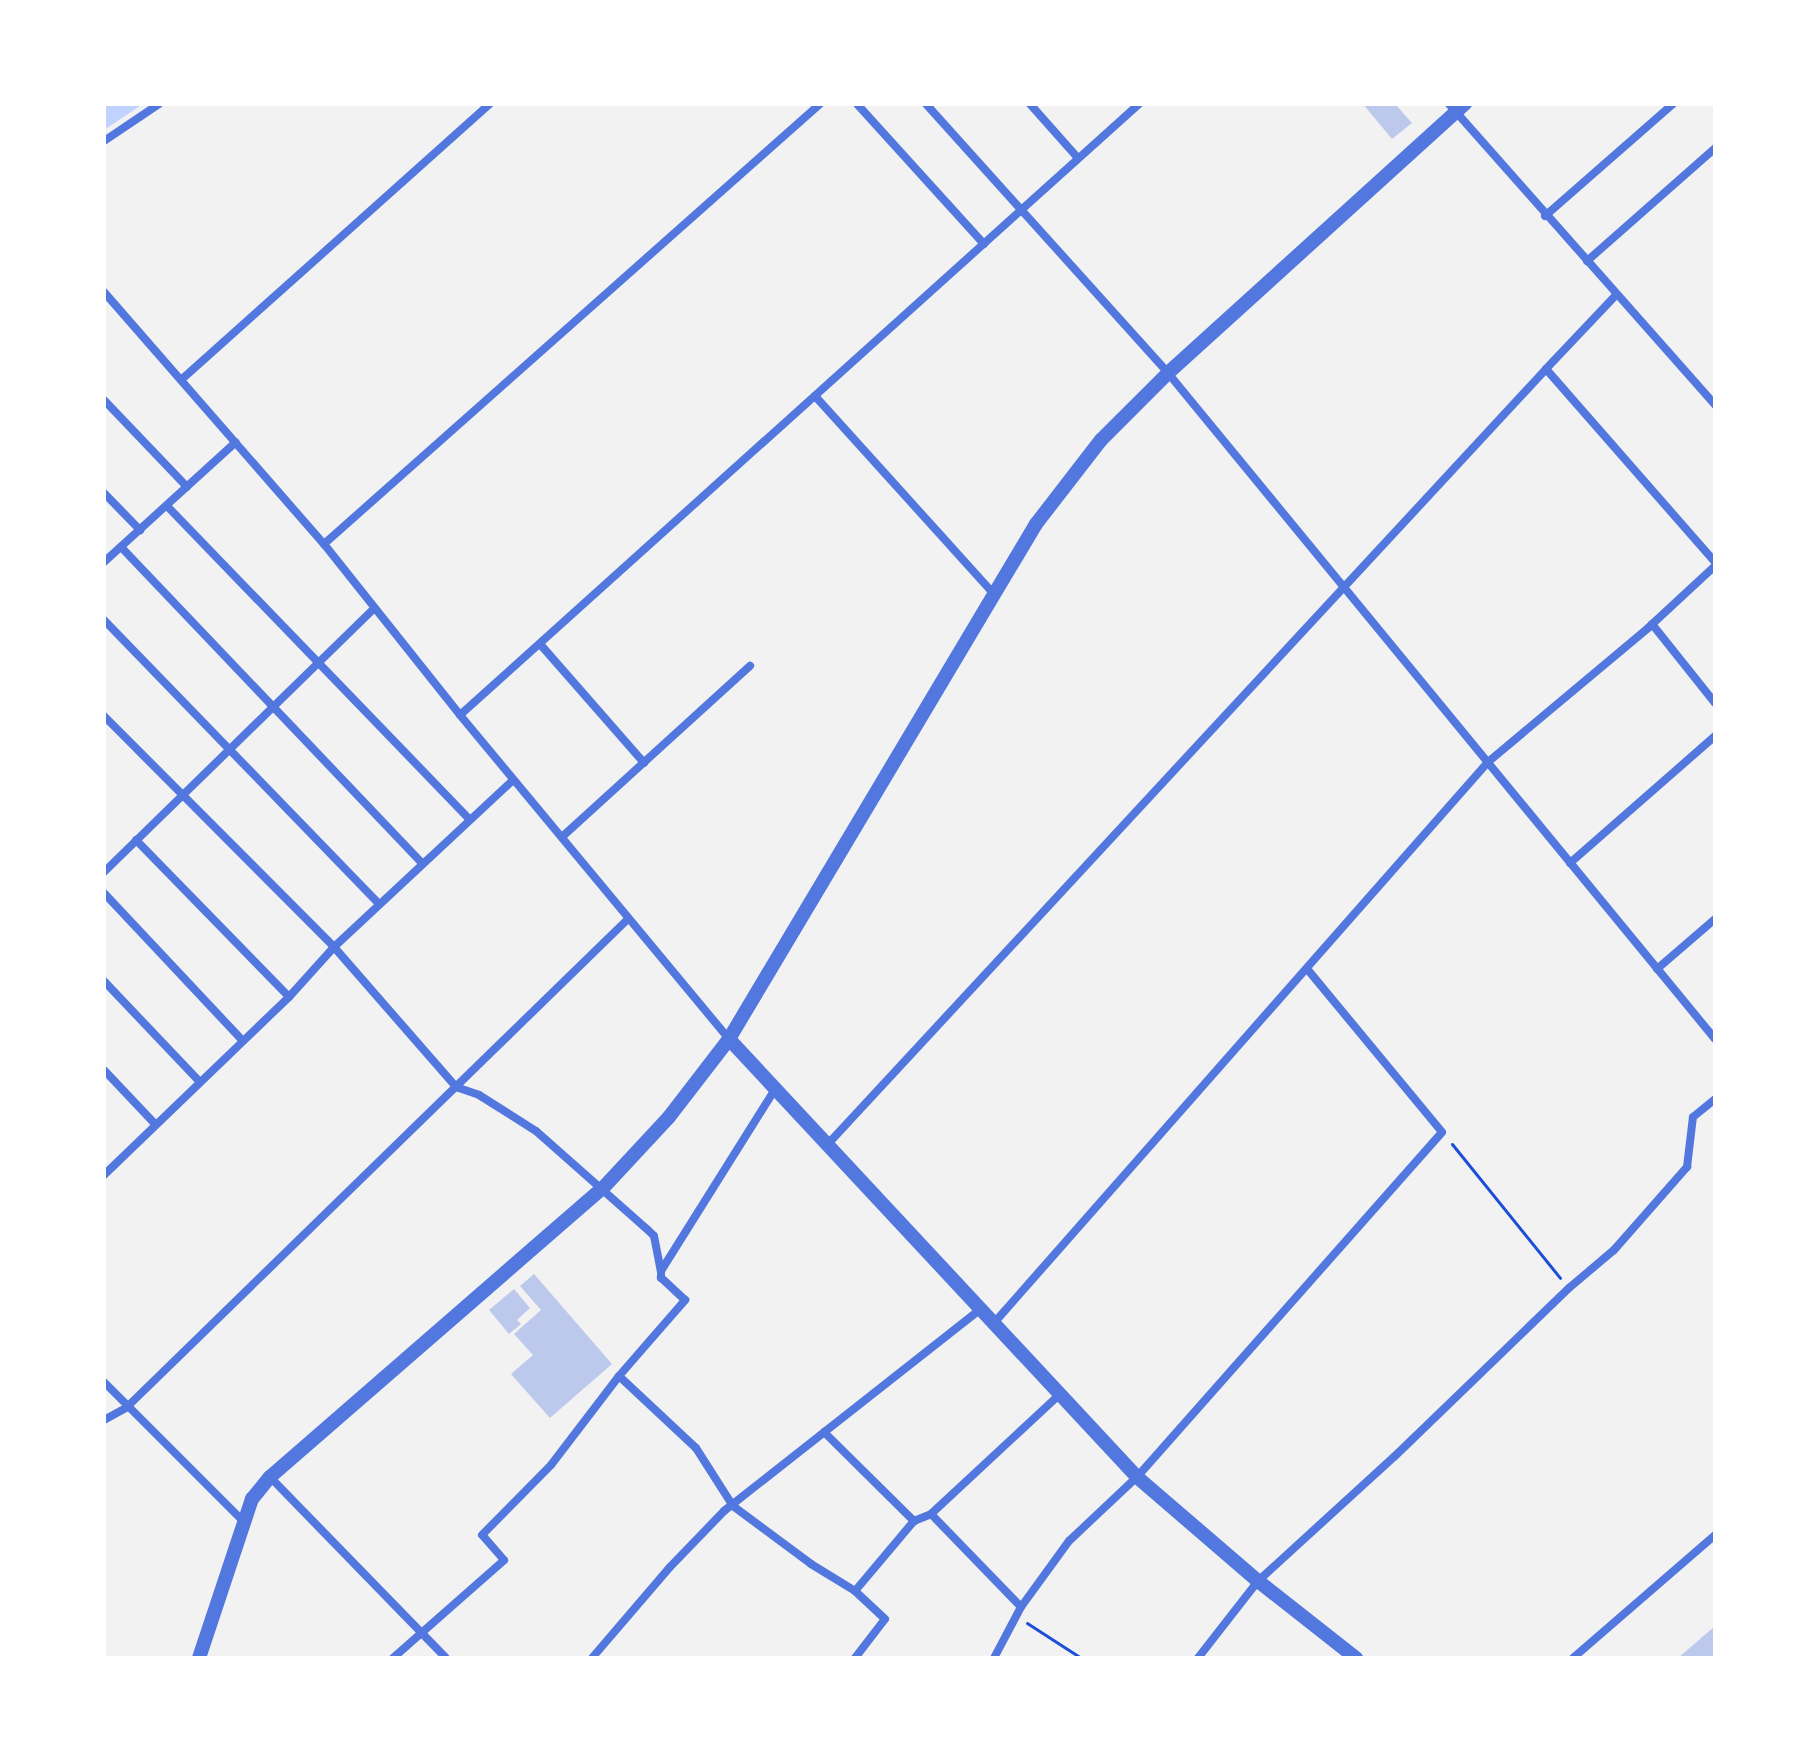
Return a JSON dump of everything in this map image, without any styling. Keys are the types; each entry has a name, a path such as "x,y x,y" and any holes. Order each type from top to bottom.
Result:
{"street":[{"path":"104,141 159,104"},
{"path":"181,380 490,104"},
{"path":"324,544 820,104"},
{"path":"857,104 984,244"},
{"path":"926,104 1168,373 1715,1039"},
{"path":"1030,104 1078,158"},
{"path":"460,715 1139,104"},
{"path":"1545,216 1673,104"},
{"path":"199,1658 252,1499 270,1477 603,1188 669,1117 729,1039 1036,524 1101,440 1168,373 1456,107 1545,216 1715,405"},
{"path":"1587,261 1715,148"},
{"path":"104,292 324,544 513,780 563,836 729,1039 1137,1477 1258,1581 1356,1658"},
{"path":"827,1145 1616,295"},
{"path":"994,1323 1488,762 1652,624 1715,564 1546,369"},
{"path":"815,396 994,594"},
{"path":"104,400 187,487"},
{"path":"104,562 236,442"},
{"path":"104,493 140,530"},
{"path":"167,506 469,819"},
{"path":"121,547 422,863"},
{"path":"104,872 375,608"},
{"path":"104,620 379,904"},
{"path":"1652,624 1715,703"},
{"path":"540,644 644,763"},
{"path":"563,836 750,666"},
{"path":"104,716 334,947 456,1087 479,1095 536,1131 654,1236 661,1278 685,1300 619,1376 551,1465 482,1535 504,1560 393,1658"},
{"path":"1570,863 1715,736"},
{"path":"106,1171 289,997 334,947 513,780"},
{"path":"136,840 289,997"},
{"path":"104,893 242,1040"},
{"path":"104,1420 127,1407 628,919"},
{"path":"1657,969 1715,919"},
{"path":"994,1658 1021,1607 1069,1541 1137,1477 1442,1132 1307,969"},
{"path":"104,981 199,1081"},
{"path":"104,1070 155,1124"},
{"path":"661,1271 775,1089"},
{"path":"1198,1658 1258,1581 1395,1456 1569,1288 1614,1250 1687,1167 1693,1117 1715,1099"},
{"path":"592,1658 670,1567 733,1506 979,1310"},
{"path":"619,1376 696,1448 733,1506 811,1564 855,1591 885,1619 855,1658"},
{"path":"104,1382 244,1522"},
{"path":"855,1591 914,1521 931,1514 1059,1395"},
{"path":"824,1432 914,1521"},
{"path":"270,1477 446,1658"},
{"path":"931,1514 1021,1607"},
{"path":"1573,1658 1715,1535"}],"path":[{"path":"1442,1132 1569,1288"},
{"path":"1017,1617 1081,1658"}],"water":[{"path":"104,104 143,104 104,130"}],"building":[{"path":"1363,104 1395,104 1412,123 1392,139"},
{"path":"534,1274 612,1364 550,1418 511,1374 533,1355 514,1334 541,1310 520,1286"},
{"path":"514,1289 530,1308 517,1320 521,1324 509,1334 489,1310"},
{"path":"1715,1626 1715,1658 1678,1658"}]}
